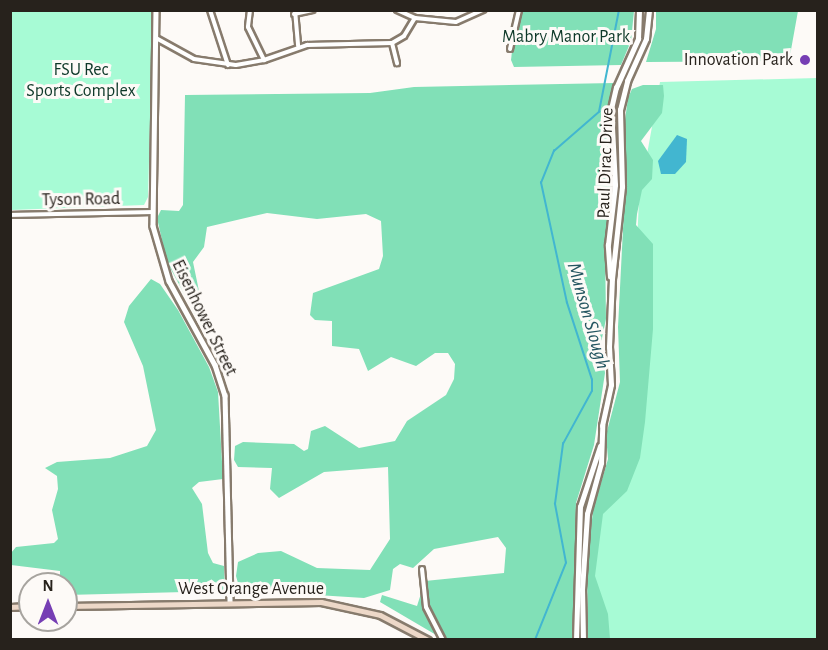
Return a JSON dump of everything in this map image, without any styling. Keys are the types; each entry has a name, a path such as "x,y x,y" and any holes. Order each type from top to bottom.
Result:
{"main road":[{"name":"West Orange Avenue","path":"78,606 309,602 353,607 394,621 428,639"}],"street":[{"name":"Eisenhower Street","path":"156,10 152,212 164,268 216,365 225,395 230,603"},
{"path":"210,10 228,65"},
{"path":"250,10 248,27 264,60"},
{"path":"298,46 295,12 313,10"},
{"path":"397,10 415,18 456,22 483,10"},
{"path":"510,49 519,10"},
{"name":"Paul Dirac Drive","path":"612,285 607,252 615,185 611,109 618,81 636,47 639,10"},
{"name":"Paul Dirac Drive","path":"576,639 580,507 602,437 612,385 612,285 622,188 620,110 624,88 646,39 649,10"},
{"path":"155,37 179,53 228,65 264,60 298,46 392,43 404,36 415,18"},
{"path":"392,43 396,63"},
{"name":"Tyson Road","path":"10,215 152,212"},
{"name":"Paul Dirac Drive","path":"583,639 586,522 602,463 602,437"},
{"path":"422,569 426,607 443,639"}],"green space":[{"name":"FSU Rec Sports Complex","path":"10,11 153,11 148,197 144,205 11,210"},
{"name":"Mabry Manor Park","path":"522,11 634,11 631,41 621,65 514,67 511,60 513,43"},
{"path":"656,11 798,11 789,61 646,62 656,29"},
{"path":"817,78 817,639 598,640 591,586 600,511 629,424 639,199 660,82"},
{"path":"614,83 608,122 611,192 605,246 606,319 601,343 605,373 594,445 576,503 573,639 443,639 380,602 382,595 417,606 425,581 504,573 506,548 498,537 434,549 413,568 400,564 393,569 390,590 364,598 240,590 236,576 238,562 258,553 281,551 317,568 370,570 390,539 388,467 324,472 279,498 270,489 272,468 238,467 234,460 235,446 243,442 294,444 304,451 308,449 311,431 325,426 359,448 395,441 407,421 446,395 454,379 455,364 448,353 435,353 416,366 391,357 368,371 359,349 332,346 332,321 315,320 310,315 313,293 379,269 383,256 381,221 366,214 317,219 267,213 207,227 204,247 193,262 206,325 203,329 167,262 157,218 161,210 179,211 183,205 185,95 370,93 414,87"},
{"path":"643,85 663,85 664,96 662,113 641,141 653,160 652,179 642,190 636,225 653,244 653,329 645,422 640,458 627,491 603,514 595,576 608,614 610,639 588,639 587,567 593,510 608,459 606,435 620,382 618,327 626,170 624,127 628,98 632,89"},
{"path":"151,279 160,284 178,310 209,367 218,392 223,479 199,482 192,488 202,504 208,553 213,563 224,566 225,591 78,595 78,572 60,572 11,565 11,553 16,547 54,543 58,539 52,510 58,489 57,476 45,468 57,462 110,458 147,446 156,430 143,366 124,322 129,306"}],"water":[{"path":"677,135 687,139 686,162 675,174 661,174 658,161"}],"waterway":[{"name":"Munson Slough","path":"535,640 566,563 555,504 563,444 592,391 592,380 567,303 541,183 554,151 599,112 619,10"}],"place":[{"name":"Innovation Park","path":"805,60"}]}
